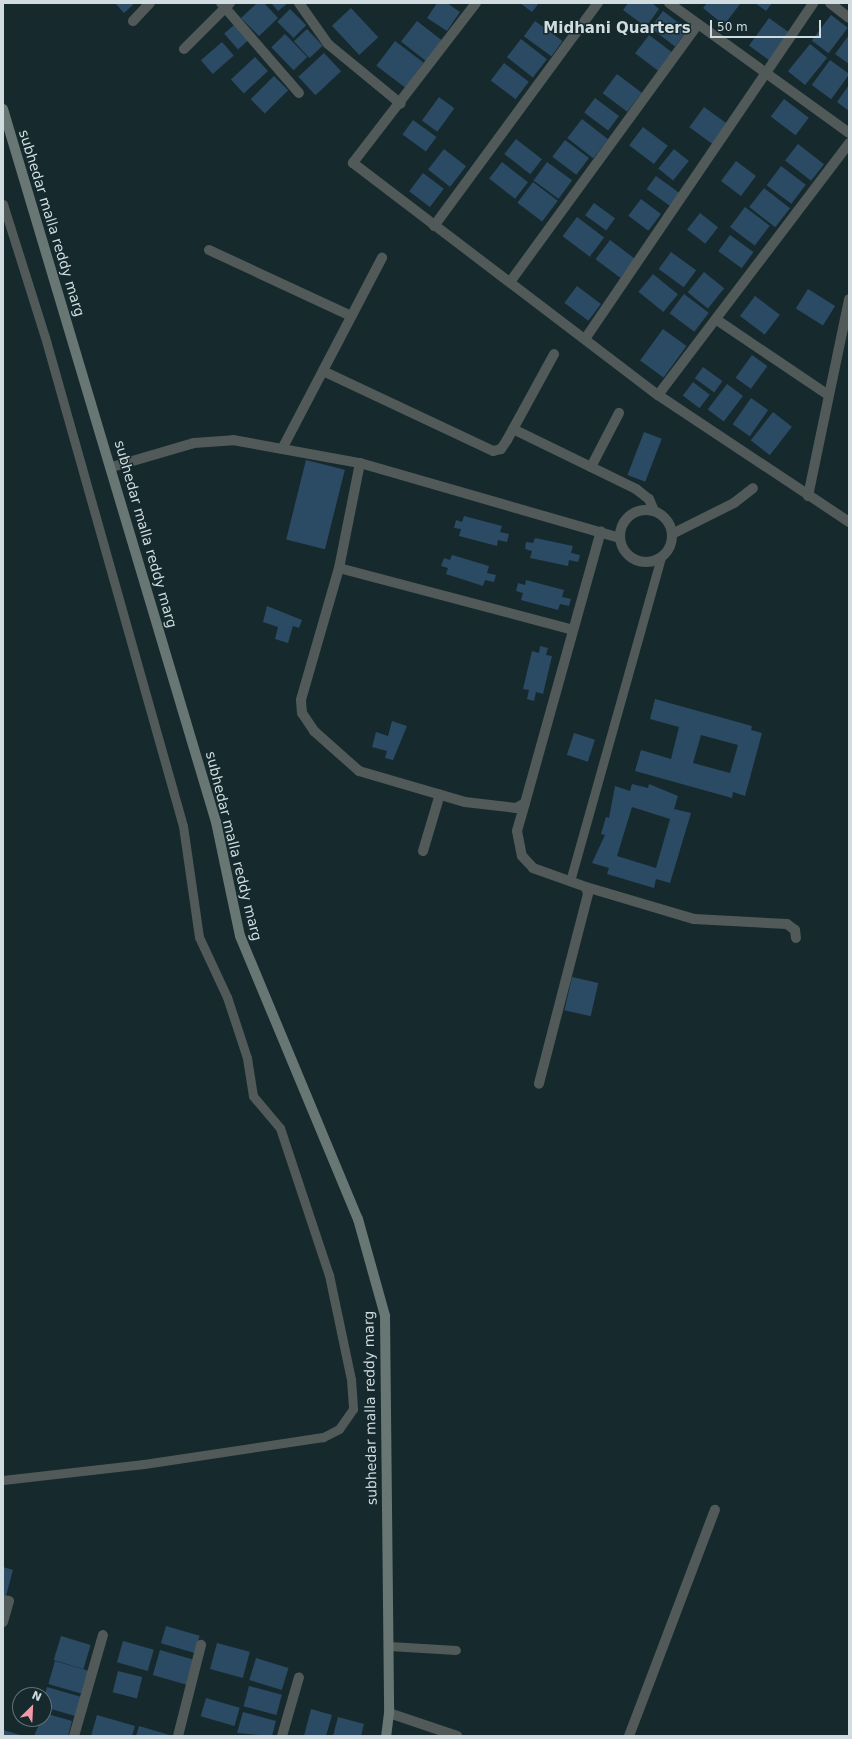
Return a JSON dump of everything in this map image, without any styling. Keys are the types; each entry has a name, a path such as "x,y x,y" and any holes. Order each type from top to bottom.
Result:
{"main road":[{"name":"subhedar malla reddy marg","path":"3,108 112,467 216,822 240,936 358,1219 385,1316 389,1713 386,1736"}],"street":[{"path":"134,21 150,3"},
{"path":"299,3 328,44 401,104"},
{"path":"476,3 401,104 353,163 658,395 849,522"},
{"path":"434,226 598,3"},
{"path":"669,3 849,133"},
{"path":"585,339 767,73 813,3"},
{"path":"830,3 849,18"},
{"path":"184,49 225,5 299,93"},
{"path":"510,282 698,24"},
{"path":"658,395 717,320 849,143"},
{"path":"209,250 351,316"},
{"path":"282,449 382,258"},
{"path":"808,496 849,299"},
{"path":"717,320 828,395"},
{"path":"323,370 493,451 501,449 554,354"},
{"path":"591,467 619,413"},
{"path":"513,429 644,493 654,511 667,520 672,534 671,544 661,558 643,563 634,560 621,547 619,538 620,529 630,515 654,511"},
{"path":"112,467 194,443 234,440 360,463 601,531 619,538"},
{"path":"360,463 339,568 301,700 302,713 314,731 360,771 465,802 516,808 525,803"},
{"path":"672,534 734,503 753,488"},
{"path":"601,531 517,831 522,856 533,868 586,887 694,919 787,924 795,930 796,938"},
{"path":"339,568 573,630"},
{"path":"422,850 440,794"},
{"path":"539,1084 587,905 586,887"},
{"path":"630,1736 715,1510"},
{"path":"3,1600 9,1601 3,1622"},
{"path":"74,1736 103,1635"},
{"path":"178,1736 201,1645"},
{"path":"282,1736 299,1677"},
{"path":"389,1713 457,1736"}],"lane":[{"path":"3,204 45,337 183,826 199,937 227,997 247,1058 253,1096 280,1128 330,1274 351,1379 353,1409 339,1428 323,1438 144,1464 3,1480"},
{"path":"570,881 661,558"},
{"path":"388,1646 456,1650"}],"building":[{"path":"115,3 135,3 124,13"},
{"path":"257,3 264,3 278,18 259,36 241,18"},
{"path":"271,3 288,3 278,11"},
{"path":"437,3 447,3 460,12 447,31 427,18"},
{"path":"520,3 539,3 532,12"},
{"path":"628,3 652,3 659,9 646,27 623,10"},
{"path":"707,3 740,4 724,25 703,8"},
{"path":"755,3 772,3 766,11"},
{"path":"351,8 378,37 359,55 332,26"},
{"path":"290,9 306,25 294,38 277,22"},
{"path":"663,11 688,30 675,46 650,28"},
{"path":"831,15 848,28 829,53 812,41"},
{"path":"769,18 791,34 771,61 749,46"},
{"path":"417,21 443,41 427,62 401,41"},
{"path":"535,21 563,41 551,56 524,36"},
{"path":"234,25 248,41 238,49 224,34"},
{"path":"307,29 323,46 310,58 294,41"},
{"path":"285,34 307,57 294,70 271,47"},
{"path":"649,35 673,53 659,71 635,53"},
{"path":"849,35 849,64 835,54"},
{"path":"521,39 547,59 533,77 507,57"},
{"path":"395,41 424,63 405,87 376,66"},
{"path":"222,42 234,56 213,74 201,60"},
{"path":"810,44 827,58 805,85 788,71"},
{"path":"324,53 341,71 315,95 298,77"},
{"path":"255,57 268,71 244,93 231,80"},
{"path":"830,60 849,74 831,99 812,85"},
{"path":"504,63 529,82 516,99 491,81"},
{"path":"617,74 642,93 627,112 603,93"},
{"path":"274,76 288,90 265,113 251,99"},
{"path":"849,85 849,111 837,102"},
{"path":"439,97 454,108 437,132 422,120"},
{"path":"595,98 619,116 608,130 584,112"},
{"path":"784,99 809,118 796,135 771,117"},
{"path":"704,107 727,124 713,144 689,127"},
{"path":"582,119 608,139 593,158 567,138"},
{"path":"413,120 436,137 426,152 402,135"},
{"path":"643,127 668,146 654,164 629,145"},
{"path":"516,139 542,159 530,174 504,154"},
{"path":"565,140 589,158 576,175 552,157"},
{"path":"798,144 824,164 811,181 785,161"},
{"path":"444,149 466,166 450,187 428,169"},
{"path":"674,149 689,161 673,180 658,168"},
{"path":"736,161 756,176 741,196 721,181"},
{"path":"502,162 528,182 515,199 489,179"},
{"path":"547,162 572,180 559,199 533,181"},
{"path":"781,166 806,185 791,204 767,185"},
{"path":"423,173 444,189 430,207 409,191"},
{"path":"656,176 682,195 672,208 647,189"},
{"path":"533,182 558,201 542,221 517,203"},
{"path":"764,188 790,208 775,227 749,207"},
{"path":"641,199 661,214 648,231 628,216"},
{"path":"594,203 615,218 606,230 585,215"},
{"path":"745,207 770,226 755,246 730,227"},
{"path":"700,213 718,227 705,244 687,230"},
{"path":"577,217 604,237 590,257 563,236"},
{"path":"730,235 753,252 742,268 718,251"},
{"path":"610,240 635,259 620,278 596,259"},
{"path":"671,252 696,270 684,287 659,269"},
{"path":"704,272 724,288 708,309 688,292"},
{"path":"653,274 678,294 663,312 639,292"},
{"path":"577,286 601,304 588,321 564,303"},
{"path":"808,289 835,306 823,325 796,309"},
{"path":"684,294 709,313 694,332 670,313"},
{"path":"755,296 780,315 765,335 740,316"},
{"path":"663,329 686,346 664,378 640,361"},
{"path":"752,355 767,366 751,389 736,378"},
{"path":"703,367 722,381 714,392 695,378"},
{"path":"693,382 710,395 700,408 683,396"},
{"path":"727,384 743,396 724,422 708,410"},
{"path":"751,398 768,410 750,436 733,424"},
{"path":"773,412 792,427 770,455 751,440"},
{"path":"644,432 662,439 645,482 628,475"},
{"path":"306,460 345,470 325,549 286,540"},
{"path":"464,516 502,526 500,532 509,534 507,542 498,540 497,546 459,536 461,529 454,528 456,520 462,522"},
{"path":"535,538 573,546 571,553 580,555 578,562 569,560 568,566 530,558 532,551 525,549 526,542 533,543"},
{"path":"452,555 489,566 487,573 496,575 494,582 485,580 483,586 446,574 448,568 441,566 444,558 450,560"},
{"path":"526,580 564,590 562,597 571,599 569,606 560,604 558,610 521,600 523,593 516,591 518,583 525,585"},
{"path":"267,606 302,620 299,628 293,626 288,643 275,639 278,627 263,622"},
{"path":"540,646 548,648 546,655 552,656 543,694 536,692 534,701 527,699 529,690 523,689 532,651 539,653"},
{"path":"655,699 752,726 751,730 762,733 745,796 733,792 732,798 635,771 641,750 671,759 679,727 650,719","holes":["701,735 738,745 730,773 693,763"]},
{"path":"392,721 407,726 393,760 385,758 387,751 372,747 376,732 388,736"},
{"path":"574,733 595,740 588,762 567,755"},
{"path":"632,784 648,788 649,784 678,796 674,809 691,813 670,883 656,879 654,888 607,874 609,868 592,863 605,835 601,834 606,817 609,818 615,786 630,791","holes":["632,807 670,819 656,868 617,856"]},
{"path":"572,977 598,983 591,1016 564,1010"},
{"path":"3,1567 13,1570 6,1596 3,1595"},
{"path":"166,1626 200,1636 195,1653 161,1643"},
{"path":"61,1636 91,1645 83,1669 54,1660"},
{"path":"123,1641 154,1650 148,1671 117,1662"},
{"path":"217,1643 250,1652 243,1678 210,1669"},
{"path":"160,1650 195,1660 187,1685 153,1675"},
{"path":"256,1658 289,1668 282,1690 249,1680"},
{"path":"55,1661 90,1671 83,1694 48,1684"},
{"path":"118,1671 142,1677 137,1698 113,1692"},
{"path":"249,1686 282,1695 276,1715 244,1706"},
{"path":"52,1688 82,1697 76,1716 52,1709"},
{"path":"206,1698 240,1708 234,1726 201,1716"},
{"path":"311,1709 332,1715 326,1736 304,1736"},
{"path":"243,1712 276,1721 272,1736 237,1733"},
{"path":"52,1715 72,1721 68,1736 34,1736 38,1727 52,1727"},
{"path":"97,1715 135,1726 132,1736 91,1736"},
{"path":"338,1717 364,1724 361,1736 333,1736"},
{"path":"139,1726 173,1736 136,1736"},
{"path":"3,1730 24,1736 3,1736"}],"district":[{"name":"Midhani Quarters","path":"617,29"}]}
